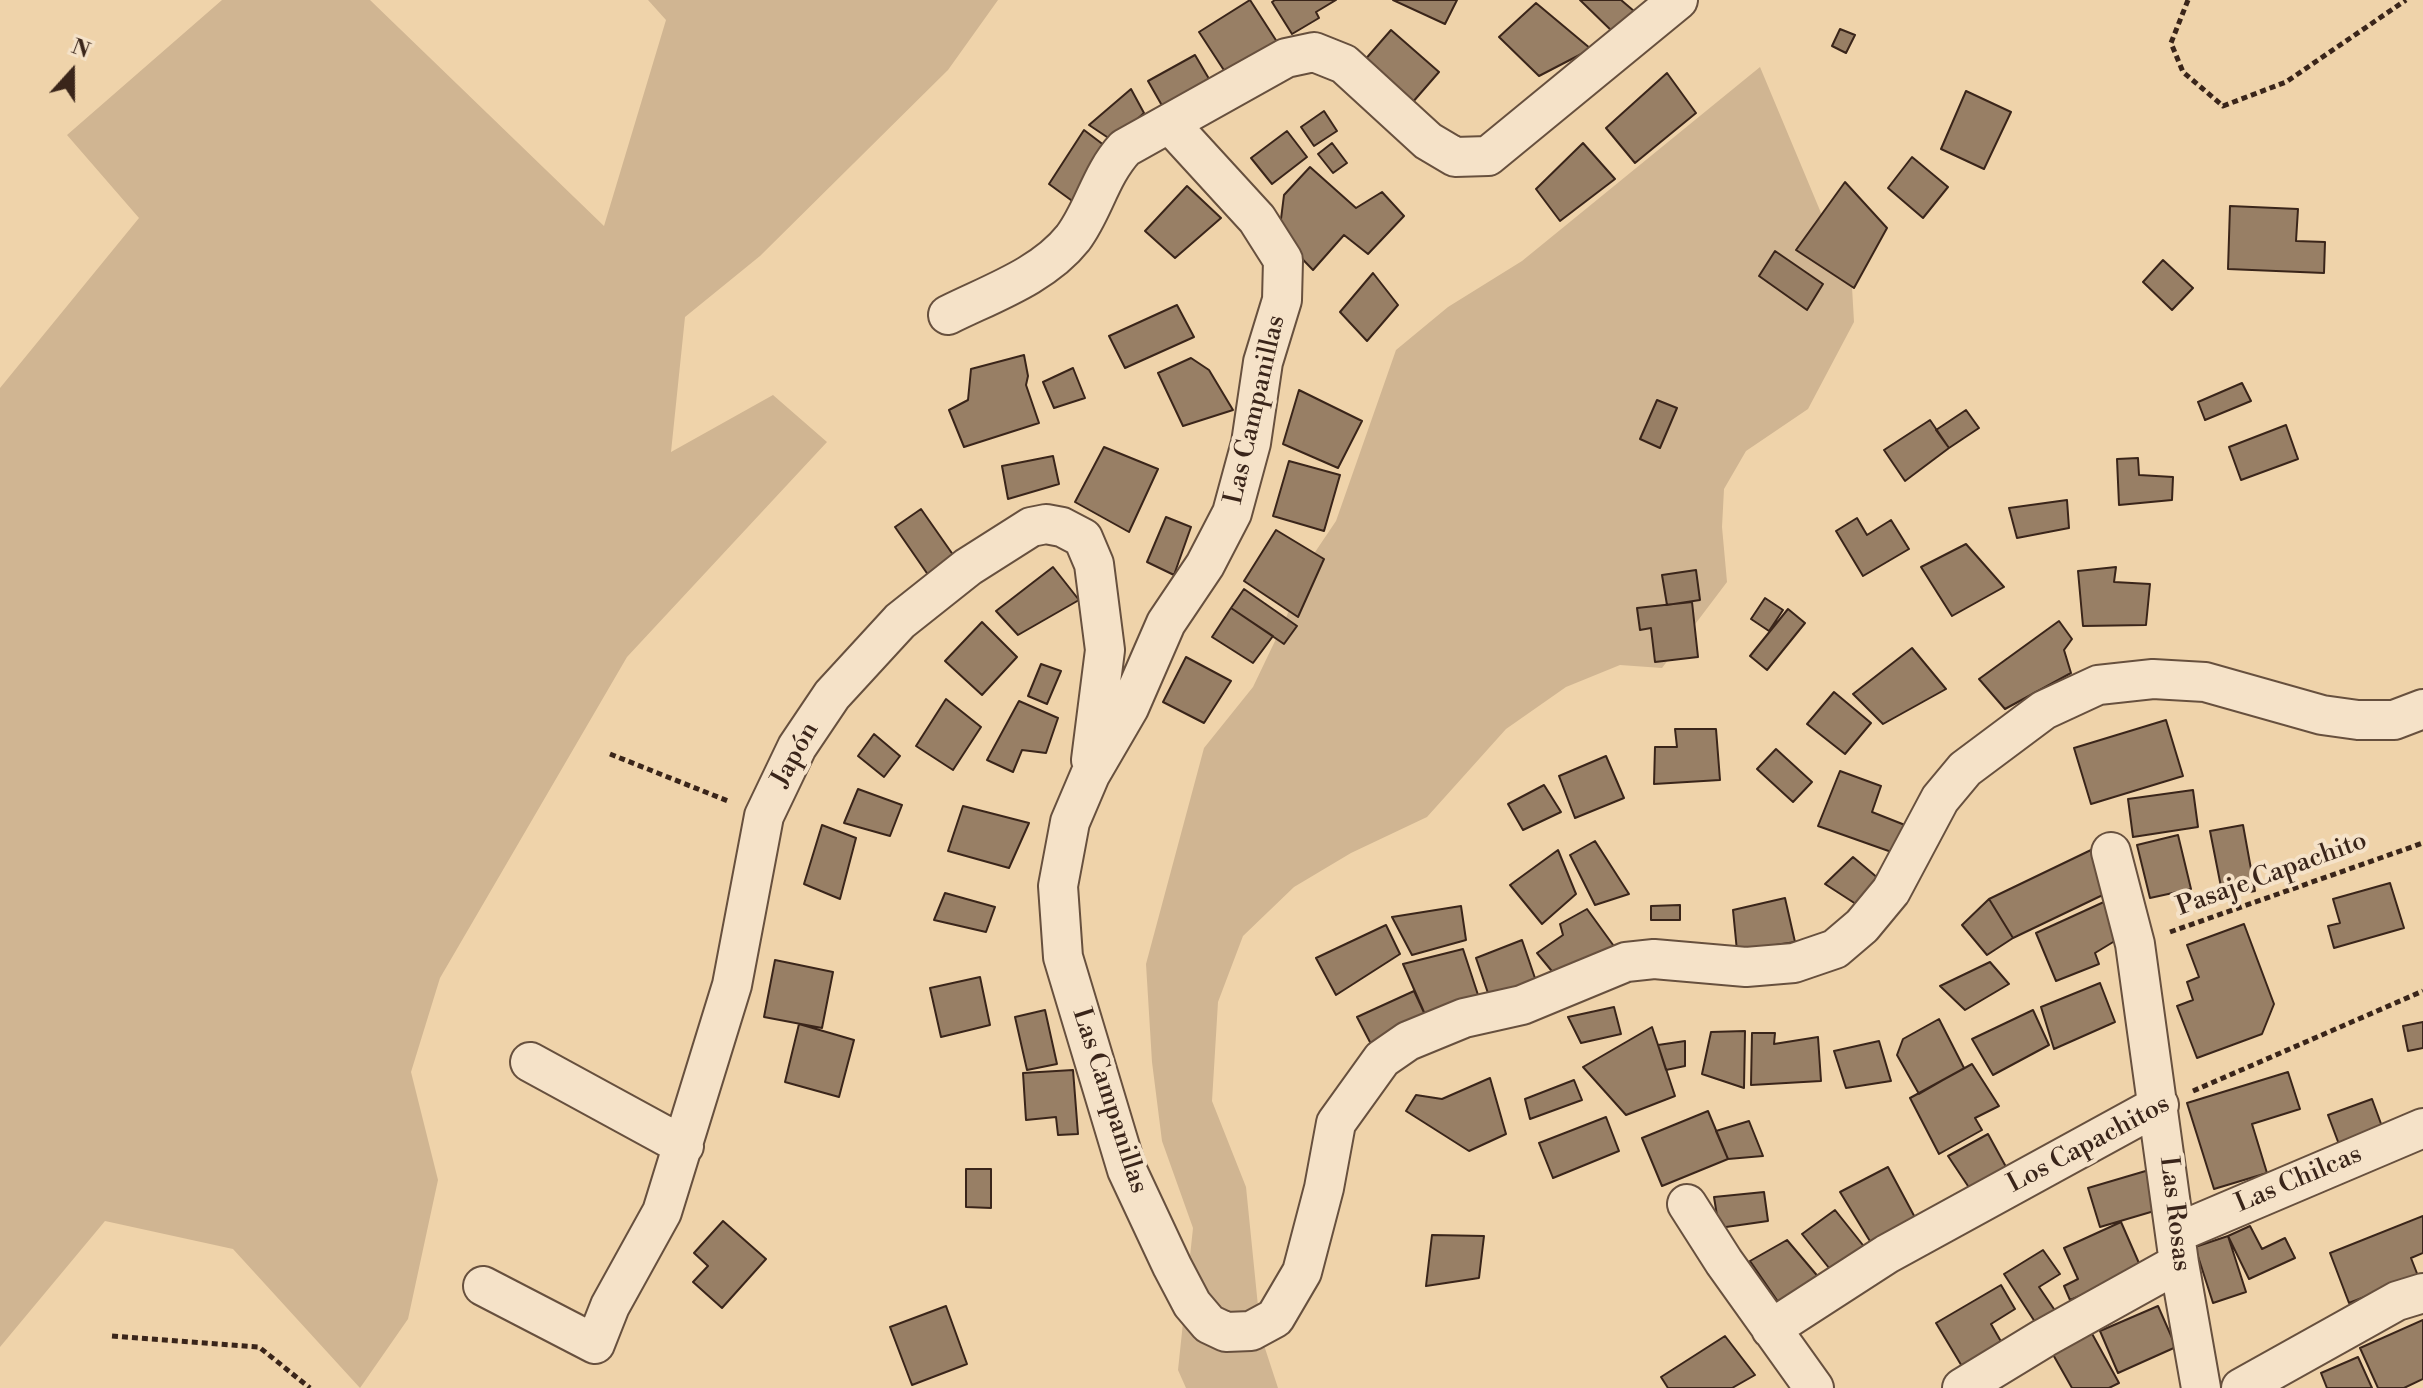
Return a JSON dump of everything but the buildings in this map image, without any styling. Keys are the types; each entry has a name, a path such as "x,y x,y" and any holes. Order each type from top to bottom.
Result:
{"street":[{"path":"948,315 1046,264 1073,237 1110,165 1125,148 1286,58 1314,52 1344,64 1428,141 1455,157 1488,156 1678,0"},
{"name":"Las Campanillas","path":"1170,124 1257,219 1283,260 1282,300 1263,362 1251,443 1232,513 1205,565 1166,623 1129,708 1090,775 1070,822 1058,886 1063,957 1127,1170 1192,1304 1209,1324 1226,1332 1251,1331 1275,1318 1302,1272 1324,1188 1336,1123 1382,1059 1408,1041 1464,1018 1522,1005 1626,962 1654,959 1746,967 1794,963 1835,949 1862,926 1891,891 1940,799 1965,769 2044,710 2098,685 2153,679 2205,682 2322,715 2358,720 2394,720 2423,709"},
{"name":"Japón","path":"483,1286 595,1344 610,1306 662,1212 732,985 764,816 797,747 832,695 900,621 968,567 1031,527 1046,524 1062,527 1083,538 1094,564 1105,650 1090,775"},
{"name":"Las Rosas","path":"2111,852 2135,944 2201,1388"},
{"path":"530,1062 684,1146"},
{"name":"Los Capachitos","path":"1771,1329 1887,1254 2159,1105"},
{"name":"Las Chilcas","path":"1962,1388 2044,1338 2178,1248 2423,1128"},
{"path":"1687,1204 1724,1262 1814,1388"},
{"path":"2241,1388 2397,1301 2423,1293"}],"path":[{"path":"2188,0 2171,43 2183,72 2223,106 2286,82 2406,0"},
{"path":"610,754 764,816"},
{"name":"Pasaje Capachito","path":"2135,944 2423,843"},
{"name":"Los Capachitos","path":"2159,1105 2423,991"},
{"path":"112,1336 259,1347 310,1388"}],"shaded area":[{"path":"222,0 370,0 604,226 666,20 648,0 998,0 948,70 760,256 685,317 671,452 773,395 827,442 627,657 440,978 411,1072 438,1180 408,1319 360,1388 233,1249 105,1221 0,1347 0,388 139,218 67,135"},
{"path":"1760,67 1852,287 1854,322 1808,409 1746,451 1724,489 1722,527 1727,582 1662,668 1620,665 1566,687 1506,729 1427,817 1351,853 1294,887 1243,936 1218,1002 1212,1101 1246,1187 1261,1336 1278,1388 1186,1388 1178,1370 1193,1228 1162,1141 1152,1062 1146,964 1204,748 1253,687 1286,618 1305,567 1336,521 1396,350 1448,307 1522,261"}]}
